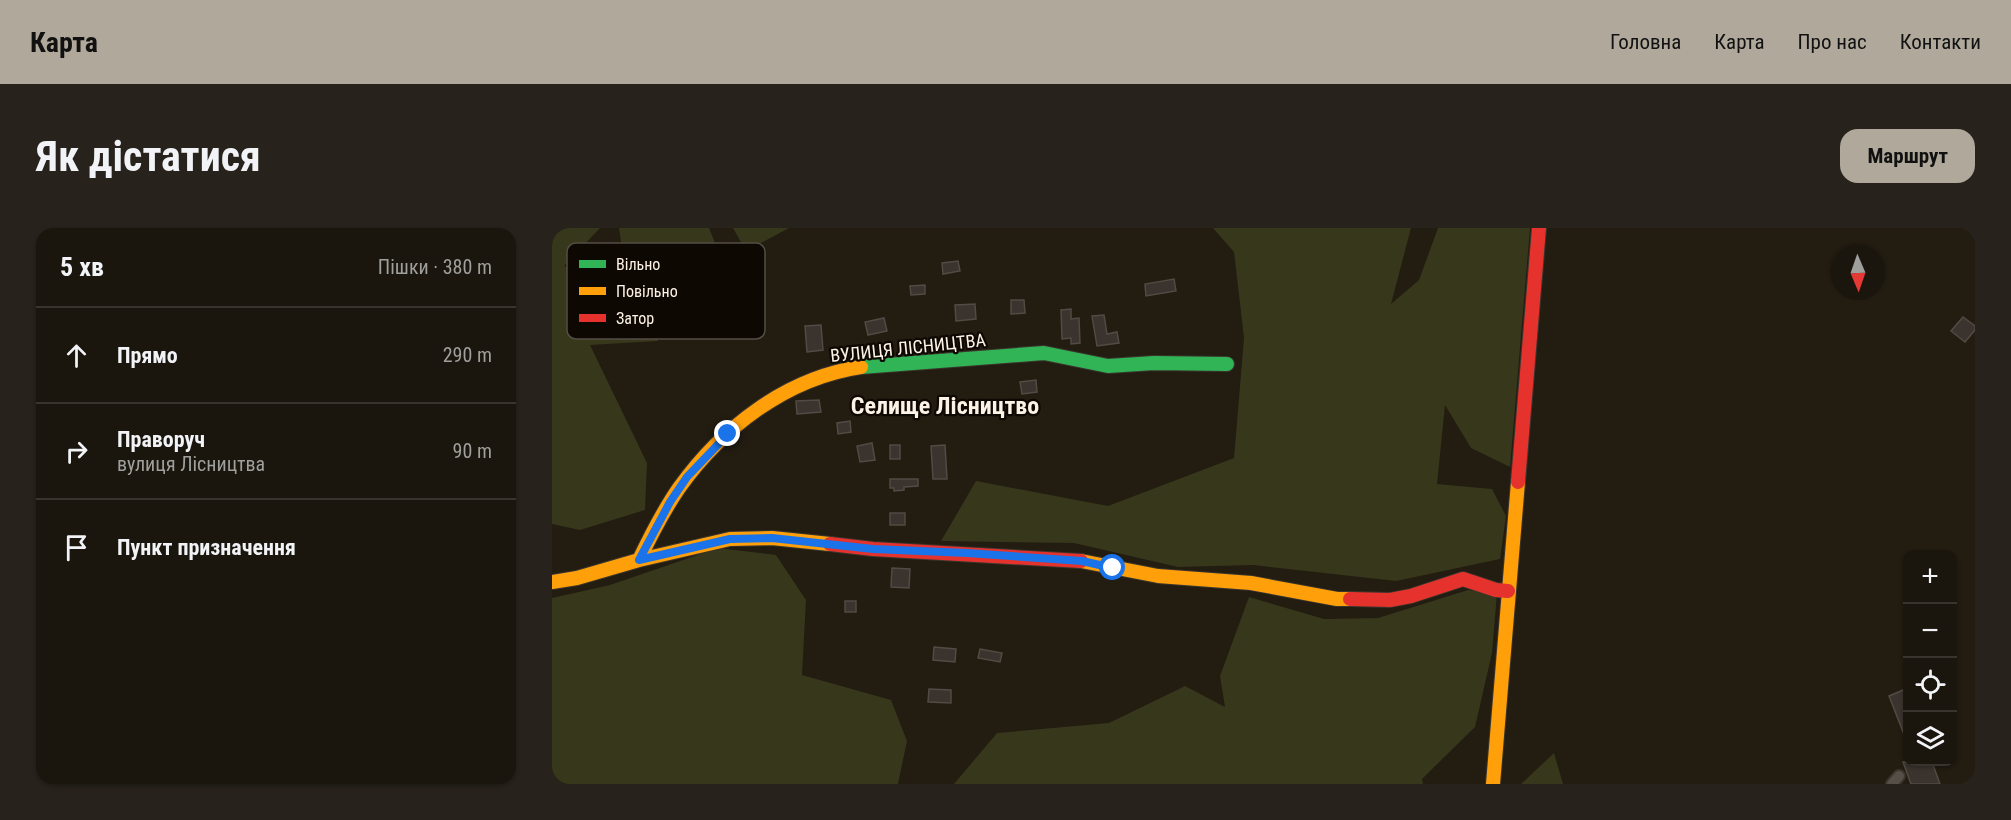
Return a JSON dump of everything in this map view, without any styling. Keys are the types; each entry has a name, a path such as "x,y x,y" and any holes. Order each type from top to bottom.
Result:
{"street":[{"path":"1493,784 1539,228"},
{"name":"ВУЛИЦЯ ЛІСНИЦТВА","path":"639,560 670,502 687,477 728,434 754,411 823,375 882,365 1044,353 1108,366 1154,363 1227,364"},
{"path":"552,582 730,539 772,538 863,549 1082,561 1158,576 1251,583 1337,599 1390,600 1411,596 1463,579 1496,590 1508,591"}],"shaded area":[{"path":"552,228 600,228 586,243 567,243 567,263 564,266 567,268 567,339 658,339 658,341 590,345 647,463 645,510 580,530 552,524"},
{"path":"619,228 709,228 715,243 621,243"},
{"path":"733,228 789,228 761,243 741,243"},
{"path":"1213,228 1411,228 1391,304 1419,280 1438,228 1530,228 1510,467 1471,448 1445,405 1437,484 1492,489 1506,516 1500,559 1396,581 1253,565 1178,567 1074,543 941,541 976,481 1108,506 1234,458 1244,338 1234,252"},
{"path":"718,548 776,555 806,600 802,675 891,700 907,741 898,784 552,784 552,598 610,585"},
{"path":"1468,590 1497,593 1492,653 1475,727 1422,779 1423,784 954,784 997,733 1109,723 1185,686 1225,707 1220,676 1249,597 1324,619 1378,618"},
{"path":"1554,753 1563,784 1521,784"}],"building":[{"path":"958,261 960,271 943,274 942,263"},
{"path":"1174,279 1176,291 1146,296 1145,284"},
{"path":"925,285 925,294 911,295 910,286"},
{"path":"1011,300 1024,300 1025,313 1011,314"},
{"path":"975,304 976,319 956,321 955,305"},
{"path":"1071,309 1071,319 1079,318 1080,343 1071,344 1071,338 1062,339 1061,310"},
{"path":"1104,315 1107,334 1117,332 1119,343 1097,346 1092,316"},
{"path":"1963,317 1975,326 1975,330 1965,342 1951,331"},
{"path":"884,318 887,331 868,335 865,322"},
{"path":"821,325 823,350 807,352 805,326"},
{"path":"1036,380 1037,392 1022,394 1020,382"},
{"path":"819,400 821,412 797,414 796,401"},
{"path":"850,421 851,432 838,434 837,423"},
{"path":"872,443 875,460 860,462 857,446"},
{"path":"890,445 900,445 900,459 890,459"},
{"path":"945,445 947,479 933,479 931,446"},
{"path":"890,479 918,479 918,486 904,487 904,490 894,491 894,488 890,488"},
{"path":"890,513 905,513 905,525 890,525"},
{"path":"892,568 910,569 909,588 891,587"},
{"path":"845,601 856,601 856,612 845,612"},
{"path":"934,647 956,649 955,662 933,660"},
{"path":"980,649 1002,653 1000,662 978,658"},
{"path":"929,689 951,690 951,703 928,702"},
{"path":"1903,690 1903,732 1889,696"},
{"path":"1904,766 1933,766 1940,784 1911,784"}],"traffic: fast":[{"path":"861,367 1044,353 1108,366 1154,363 1227,364"}],"traffic: slow":[{"path":"639,560 679,488 715,445 736,426 782,394 807,382 861,367"},
{"path":"1493,784 1518,482"},
{"path":"552,582 577,578 639,560 730,539 772,538 830,544"},
{"path":"1081,561 1158,576 1251,583 1337,599 1350,599"}],"traffic: jam":[{"path":"1518,482 1539,228"},
{"path":"830,544 873,549 1081,561"},
{"path":"1350,599 1390,600 1411,596 1463,579 1496,590 1508,591"}],"district":[{"name":"Селище Лісництво","path":"945,406"}],"route":[{"path":"728,434 687,477 670,502 639,560 730,539 772,538 843,547 1082,561 1113,568"}]}
